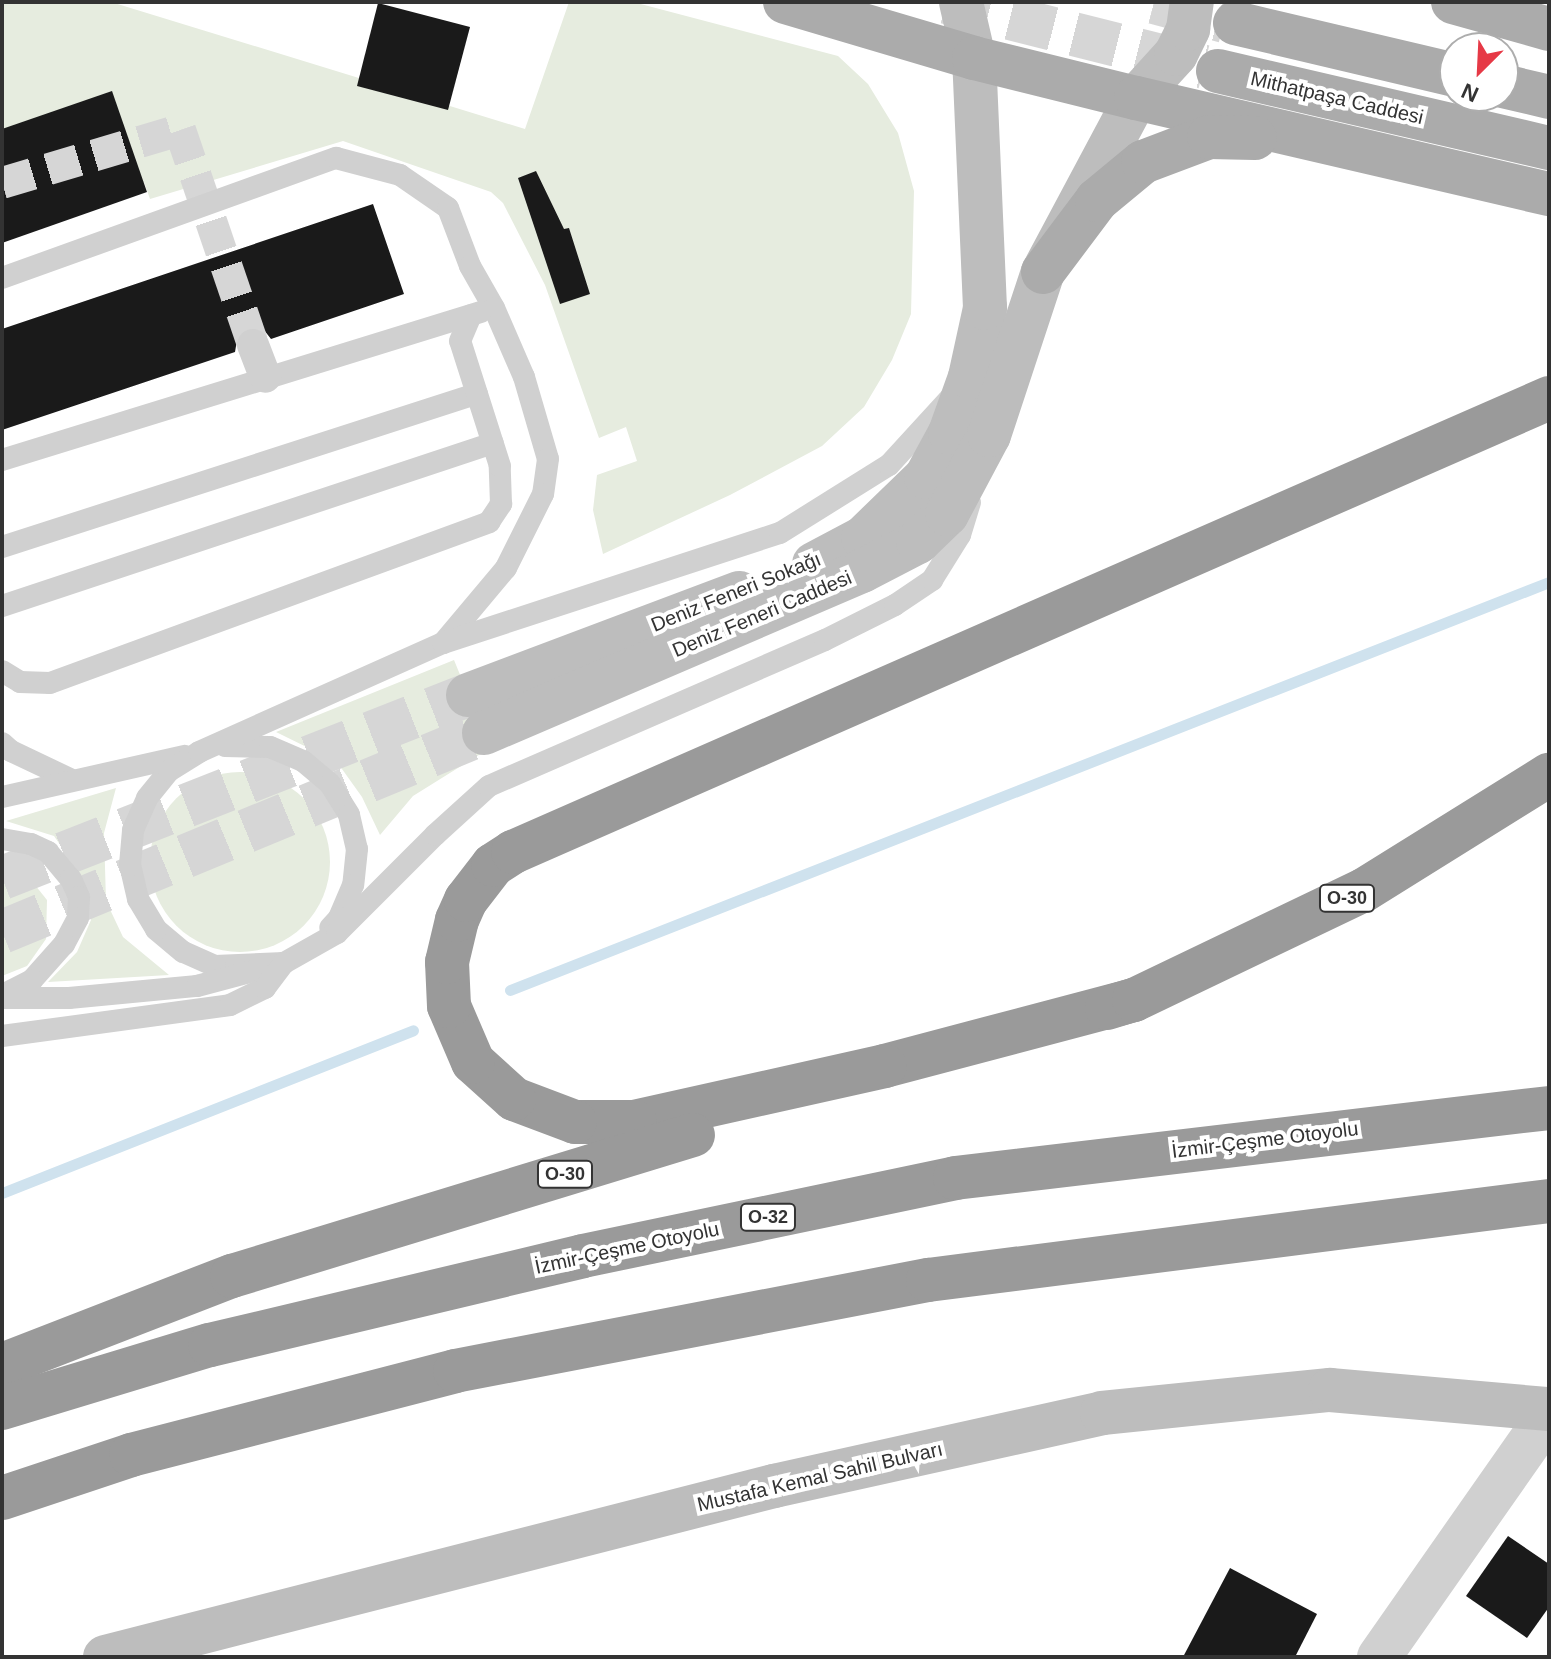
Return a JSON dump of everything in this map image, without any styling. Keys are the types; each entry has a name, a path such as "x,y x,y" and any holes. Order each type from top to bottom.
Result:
{"highway":[{"path":"1134,1000 885,1066 651,1119 575,1122 514,1099 473,1062 449,1006 447,962 457,920 466,900 493,865 513,852 1549,398"},
{"name":"O-30","path":"2,1365 232,1276 1134,1000 1364,890 1549,775"},
{"name":"İzmir-Çeşme Otoyolu","path":"2,1408 210,1345 583,1256 955,1178 1549,1108"},
{"path":"2,1498 131,1455 455,1371 928,1280 1549,1201"}],"main road":[{"path":"785,2 974,58 1549,194"},
{"path":"961,2 974,58 985,308 970,377"},
{"path":"989,435 1043,272 1136,98 1176,54 1188,29 1192,2"},
{"path":"1453,2 1549,29"},
{"path":"1235,23 1439,71"},
{"name":"Mithatpaşa Caddesi","path":"1218,71 1549,148"},
{"path":"1519,90 1549,97"},
{"path":"1043,272 1097,200 1143,162 1209,137 1315,139"},
{"name":"Deniz Feneri Sokağı","path":"476,714 807,568 863,538 926,477 950,433 970,377"},
{"name":"Deniz Feneri Caddesi","path":"476,714 862,571 918,542 947,514 989,435"},
{"name":"Mustafa Kemal Sahil Bulvarı","path":"105,1657 774,1486 1102,1413 1330,1390 1549,1411"}],"street":[{"path":"253,345 265,377"},
{"path":"1379,1657 1549,1411"}],"lane":[{"path":"2,278 336,158 400,175 448,208 470,266 494,308 524,377 548,459 543,494 506,568 443,643"},
{"path":"2,460 494,308"},
{"path":"2,671 20,682 50,683 489,522 501,504 500,466 460,341 471,315"},
{"path":"284,963 215,966 183,952 156,929 138,899 130,865 133,830 147,798 169,771 199,752 443,643 780,533 889,465 970,377"},
{"path":"2,547 477,394"},
{"path":"2,996 69,998 197,986 284,963 337,933 489,786 825,640 895,605 932,580 960,535 989,435"},
{"path":"2,606 493,443"},
{"path":"2,743 11,751 72,780"},
{"path":"2,797 234,744 270,747 303,761 330,784 349,815 357,849 353,885 339,918 315,945 284,963 265,988 230,1005 2,1036"},
{"path":"2,839 31,844 48,852 71,879 79,897 78,918 64,944 32,980 2,996"}],"shaded area":[{"path":"2,2 111,2 525,129 569,2 633,2 838,56 868,84 898,133 914,191 911,314 892,360 864,407 822,446 730,495 603,554 593,510 597,475 637,461 626,427 599,438 545,285 503,203 491,192 343,141 150,199 144,182 2,236"},
{"path":"454,660 490,748 413,796 380,835 362,797 337,762 276,732"},
{"path":"240,772 274,779 304,798 323,828 330,862 323,896 304,926 274,945 240,952 206,945 176,926 157,896 150,862 157,828 176,798 206,779"},
{"path":"116,788 104,833 106,901 123,937 169,975 48,982 77,952 91,920 86,882 54,836 6,821"},
{"path":"2,863 27,875 47,900 46,939 27,966 2,976"}],"building":[{"path":"378,3 470,27 448,110 357,86"},
{"path":"112,91 147,192 2,243 2,129"},
{"path":"536,171 564,229 569,228 590,294 560,304 518,178"},
{"path":"373,204 404,294 271,339 264,330 247,327 238,334 235,352 2,430 2,329"},
{"path":"1508,1536 1549,1564 1549,1607 1527,1638 1466,1596"},
{"path":"1230,1568 1317,1614 1295,1657 1183,1657"}],"waterway":[{"path":"510,990 1549,582"},
{"path":"2,1193 413,1030"}],"tunnel":[{"path":"946,2 1204,67"},
{"path":"1154,2 1225,21"},
{"path":"2,183 180,130 253,345"},
{"path":"2,878 468,695"},
{"path":"2,932 484,733"}]}
